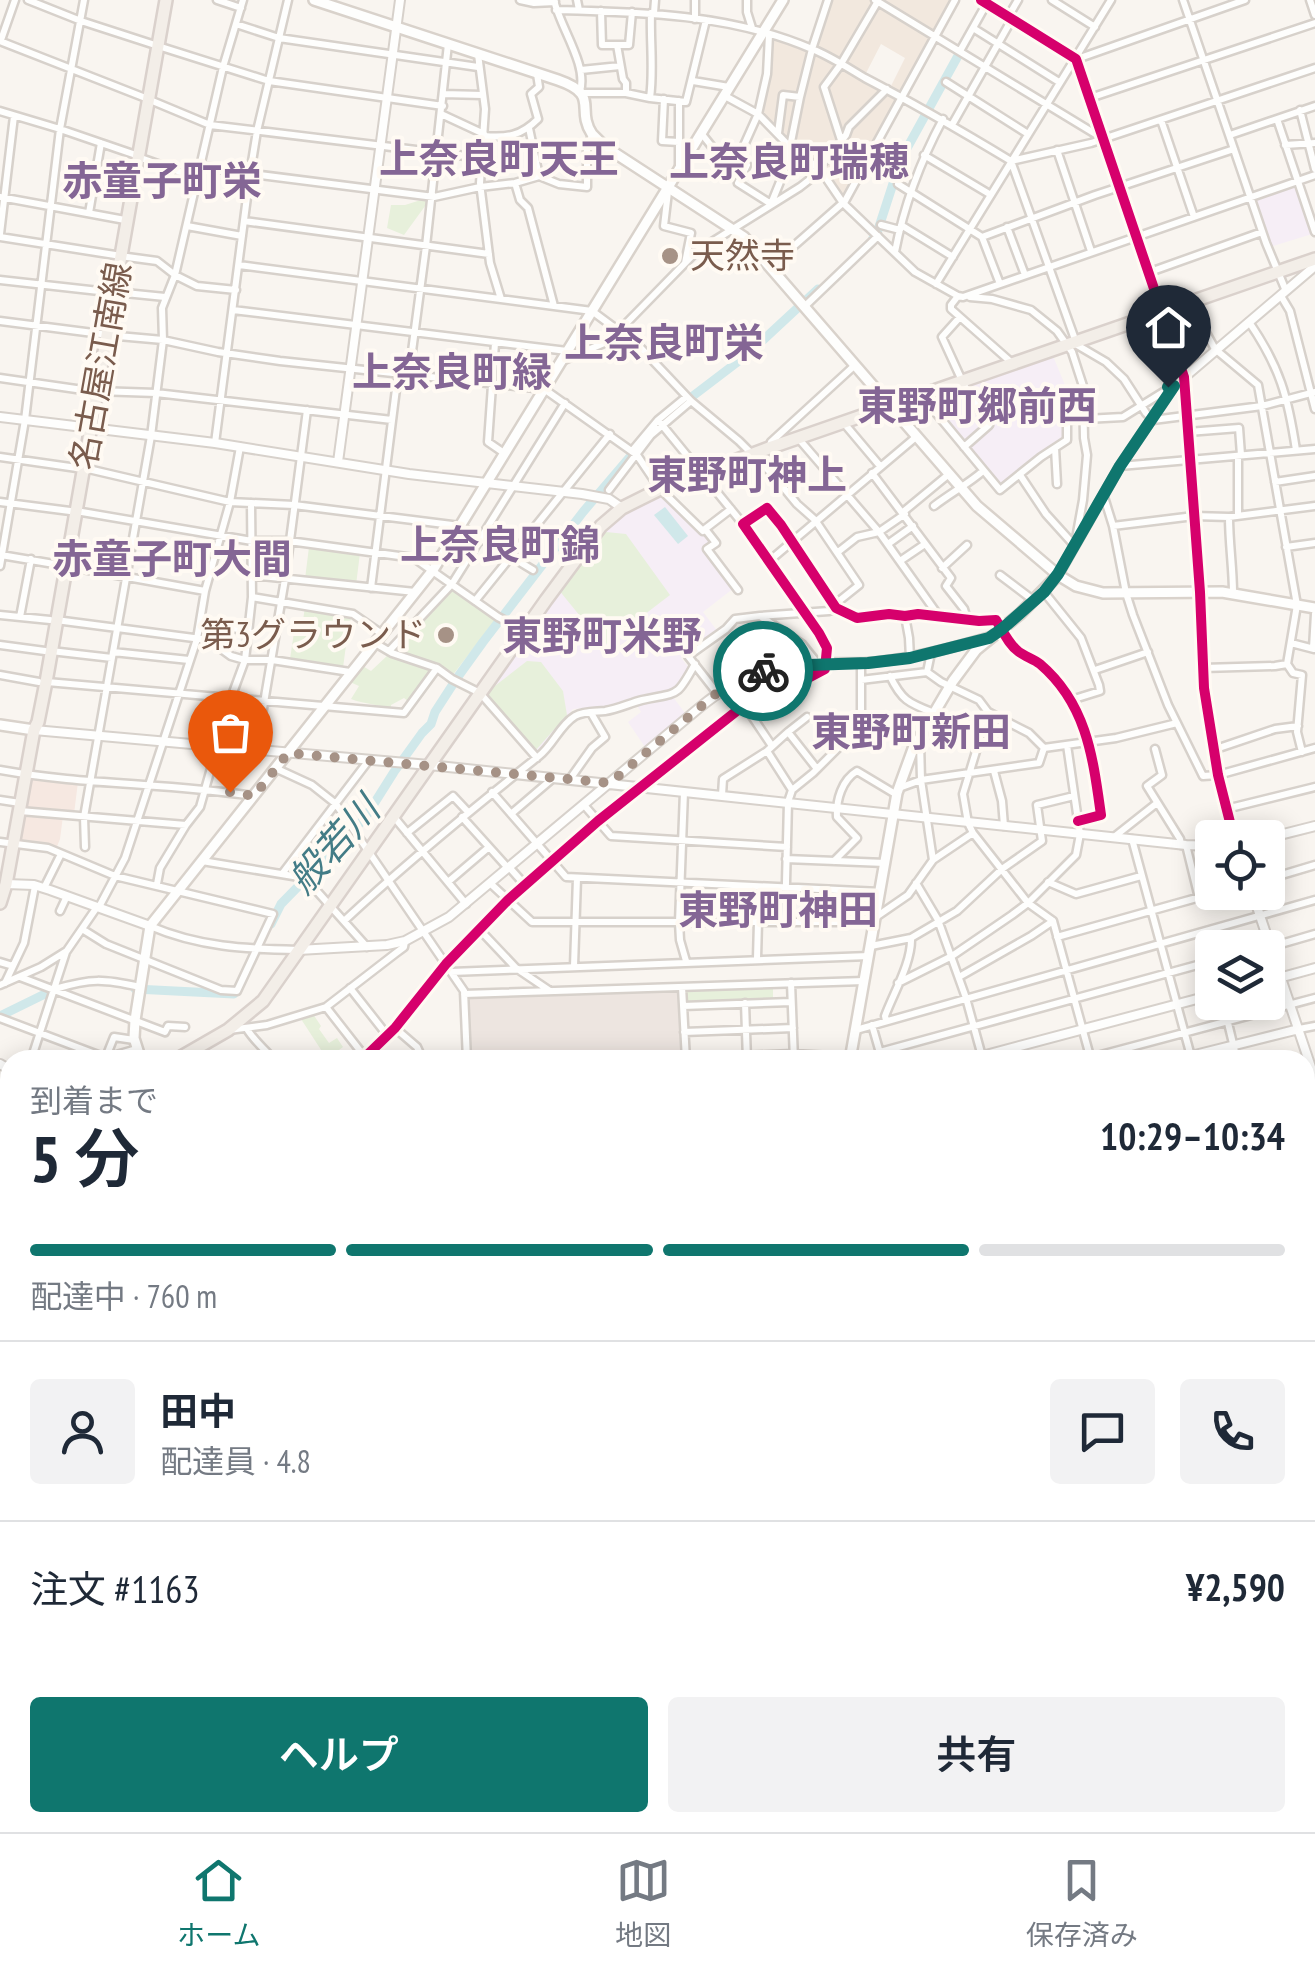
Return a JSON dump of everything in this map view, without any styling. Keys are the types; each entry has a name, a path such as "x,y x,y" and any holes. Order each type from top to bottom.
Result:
{"main road":[{"name":"名古屋江南線","path":"0,903 38,722 163,0"},
{"path":"314,0 553,78 581,92 593,135 604,146 744,236 977,506 1058,574 1088,590 1233,593 1315,611"},
{"path":"138,1050 134,1020 150,926 433,570 783,0"},
{"path":"195,1050 263,1002 524,630 601,526 622,508 660,489 769,448 1315,262"},
{"path":"852,1050 898,792 912,749 966,664 989,638 1044,592 1058,574"},
{"path":"0,725 34,730"}],"street":[{"path":"15,0 1,38 210,125 482,158"},
{"path":"28,0 269,82 388,98 442,110 484,135 503,138 520,134 538,119 531,94 553,78"},
{"path":"0,566 25,420 60,128 84,0"},
{"path":"84,847 84,817 151,436 163,340 162,308 175,275 223,67 242,4 216,0"},
{"path":"215,444 250,174 288,0"},
{"path":"338,462 400,0"},
{"path":"520,0 579,10 706,20 762,32 812,49 1011,161 1048,266 1083,386 1087,455 1074,546"},
{"path":"577,0 579,10"},
{"path":"650,98 655,0"},
{"path":"694,0 696,19"},
{"path":"737,161 758,114 767,74 762,32 747,12 748,0"},
{"path":"771,204 784,172 812,49 828,0"},
{"path":"770,267 843,203 955,0"},
{"path":"952,125 1018,0"},
{"path":"1052,0 1095,27"},
{"path":"936,284 1111,0"},
{"path":"1183,0 1278,272 1315,409"},
{"path":"1075,59 1246,0"},
{"path":"1310,0 1315,15"},
{"path":"841,140 824,87 877,1 1103,139"},
{"path":"960,51 985,1 1075,59 1090,98 1184,377 1206,704 1229,820"},
{"path":"555,4 581,70 581,92 626,93 686,102 706,20"},
{"path":"600,11 602,44 617,45 629,45 632,12"},
{"path":"1090,98 1315,23"},
{"path":"236,24 279,38 478,66"},
{"path":"974,28 1059,82"},
{"path":"408,374 448,44"},
{"path":"617,45 626,93"},
{"path":"478,54 485,109 480,187 488,254 501,299"},
{"path":"581,70 620,66"},
{"path":"1011,161 1103,139 1315,68"},
{"path":"536,73 539,87"},
{"path":"692,81 726,91 758,114 818,169 843,203 915,272 961,296 1032,310 1072,343 1106,362 1154,420 1262,406 1313,392"},
{"path":"946,82 1028,134"},
{"path":"561,362 609,341 706,244 809,180 849,127 887,89"},
{"path":"444,94 482,95"},
{"path":"778,134 783,94 800,97"},
{"path":"664,100 662,140 679,142"},
{"path":"679,101 679,169"},
{"path":"1230,135 1315,106"},
{"path":"1013,364 950,306 961,296 1298,182 1315,172 1300,110"},
{"path":"0,112 60,128 197,178"},
{"path":"14,116 0,235 157,261 197,286 236,290"},
{"path":"1276,119 1311,211 1315,232"},
{"path":"895,252 910,191 942,120"},
{"path":"1161,120 1194,217"},
{"path":"529,128 539,176"},
{"path":"701,133 717,153 747,165 738,183 771,204"},
{"path":"200,164 250,174 430,196 539,176 559,184 587,187 587,145 593,135"},
{"path":"89,213 101,143"},
{"path":"1285,145 1311,143"},
{"path":"982,237 1234,148"},
{"path":"1057,150 1090,251"},
{"path":"924,155 991,195"},
{"path":"515,183 520,200 528,208 554,306"},
{"path":"898,184 982,237 1000,284"},
{"path":"664,226 668,186"},
{"path":"2,197 124,219"},
{"path":"244,221 488,254"},
{"path":"647,222 691,233 685,264"},
{"path":"881,224 901,227 953,257"},
{"path":"187,226 242,236"},
{"path":"1007,228 1025,276"},
{"path":"1149,272 1262,232"},
{"path":"804,307 878,236"},
{"path":"1058,574 1120,466 1174,386 1315,262"},
{"path":"240,265 592,310 639,346 688,399 739,441 815,520 859,585 830,611 735,619 688,656 717,693"},
{"path":"0,280 164,298"},
{"path":"1190,302 1215,349 1258,385 1297,605 1288,664 1293,673 1302,675 1298,726 1302,752"},
{"path":"233,310 567,351"},
{"path":"960,317 942,337 962,380 990,425 964,447"},
{"path":"0,321 163,340 227,354 544,389 634,452 660,489 703,531 731,509"},
{"path":"1249,322 1264,343 1288,399 1296,450"},
{"path":"496,343 488,442 504,453"},
{"path":"769,448 854,366"},
{"path":"371,588 398,373"},
{"path":"0,378 93,391 156,393 392,420"},
{"path":"921,395 1000,490 1067,440 1067,420 1124,417 1174,386"},
{"path":"609,490 660,422 688,399"},
{"path":"389,652 452,584 564,404"},
{"path":"256,750 282,602 307,410"},
{"path":"0,417 563,492 609,499 622,508"},
{"path":"660,422 744,524 820,633 827,648 822,664"},
{"path":"843,422 880,466"},
{"path":"1188,432 1239,428 1230,554 1233,593"},
{"path":"475,600 610,434"},
{"path":"768,562 916,437"},
{"path":"798,438 879,532 939,616"},
{"path":"34,1050 66,952 98,907 125,858 197,638 240,447"},
{"path":"1055,448 1057,484"},
{"path":"1120,466 1315,448"},
{"path":"0,457 80,468 230,502 294,505 460,526 533,570"},
{"path":"934,506 983,471"},
{"path":"872,473 950,578 946,586 967,619"},
{"path":"838,552 857,538 879,532 949,474"},
{"path":"1020,475 1074,546"},
{"path":"1274,482 1315,476"},
{"path":"1104,496 1126,593 1168,705 1203,776 1315,748"},
{"path":"0,502 252,541 289,541 414,558 500,618 524,630"},
{"path":"156,884 160,868 200,807 245,660 252,597 251,503"},
{"path":"1112,526 1315,506"},
{"path":"744,524 767,508 835,606 857,618 918,614 996,620 1016,650 1038,663 1072,700 1084,726 1101,815 1078,821"},
{"path":"888,544 913,526"},
{"path":"706,529 716,543 708,550 738,590"},
{"path":"900,561 925,544"},
{"path":"1286,547 1315,544"},
{"path":"942,568 967,545"},
{"path":"1,554 205,591"},
{"path":"20,617 31,559"},
{"path":"252,574 416,592"},
{"path":"1000,576 1034,601"},
{"path":"1044,592 1082,638 1095,670 1100,691 1072,700"},
{"path":"252,597 353,614 389,652 437,668 480,692 536,758"},
{"path":"1290,643 1314,649 1315,611"},
{"path":"0,615 197,638 209,640 230,656 245,660 272,660 352,672"},
{"path":"373,1050 508,900 598,820 762,690 808,678 825,668 802,644 760,616"},
{"path":"904,616 910,658"},
{"path":"218,646 218,636 226,637 227,627 250,631"},
{"path":"3,884 40,887 188,941 212,946 298,950 367,947 405,940 466,904 730,685 772,667 861,667 989,638"},
{"path":"0,645 189,660"},
{"path":"1095,670 1148,652"},
{"path":"926,672 932,653"},
{"path":"344,921 465,814 547,749 571,718 675,694 695,664"},
{"path":"1204,668 1288,664"},
{"path":"861,667 878,677"},
{"path":"784,922 788,802 792,790 862,725 861,667"},
{"path":"0,676 404,713 437,668"},
{"path":"861,680 926,672 979,700 988,712 1029,733 1044,748"},
{"path":"890,676 907,702 934,712"},
{"path":"730,685 745,704 792,790"},
{"path":"570,779 605,737 590,712"},
{"path":"988,712 963,794 968,823 1028,903 1052,921 1086,1050"},
{"path":"722,795 723,779 770,749 807,717"},
{"path":"1044,748 1177,723"},
{"path":"1214,750 1275,729 1298,726"},
{"path":"34,730 570,779 1195,845"},
{"path":"788,732 818,769"},
{"path":"920,735 921,780 932,860"},
{"path":"898,983 952,956 1028,903 1076,855 1080,834 1067,745"},
{"path":"834,861 857,838 837,818 836,808 838,795 852,773 857,771 898,792 921,780 1039,763 1044,748"},
{"path":"1155,749 1162,774 1147,786 1183,845 1195,885"},
{"path":"282,874 368,760"},
{"path":"276,768 312,785 336,804 449,968 464,994 466,1050"},
{"path":"0,770 254,796"},
{"path":"994,771 1004,826"},
{"path":"512,814 553,778"},
{"path":"1226,808 1315,786"},
{"path":"492,792 566,877 880,892"},
{"path":"684,792 680,940 686,961"},
{"path":"407,833 453,796 489,847 525,885"},
{"path":"449,968 574,966 870,951 910,938 956,910 1042,841 1036,805 1074,796"},
{"path":"0,800 84,817 186,825"},
{"path":"1114,837 1157,802"},
{"path":"584,805 612,836 787,847"},
{"path":"393,816 466,904"},
{"path":"1285,834 1315,826"},
{"path":"491,884 532,922 875,920 908,895 932,860 974,834"},
{"path":"1132,839 1189,1050"},
{"path":"0,842 48,848 115,876 272,914 237,991 222,990 106,944 82,929"},
{"path":"448,882 489,847"},
{"path":"2,984 24,943 40,887 61,854"},
{"path":"786,859 885,863"},
{"path":"202,861 306,879 367,947"},
{"path":"1285,874 1315,866"},
{"path":"1048,882 1076,894 1141,876"},
{"path":"574,966 578,878"},
{"path":"916,883 938,920 952,956 981,1050"},
{"path":"60,911 67,896"},
{"path":"1057,937 1195,899"},
{"path":"856,1030 1315,900"},
{"path":"1258,910 1264,930"},
{"path":"959,977 1052,921"},
{"path":"757,958 758,922"},
{"path":"480,930 516,968 550,991"},
{"path":"1285,942 1315,934"},
{"path":"886,1022 912,949 910,938"},
{"path":"228,1030 288,1020 326,1006 404,947 405,940"},
{"path":"2,984 66,952"},
{"path":"0,962 13,966"},
{"path":"899,1050 974,1025 1195,966"},
{"path":"1285,976 1315,968"},
{"path":"20,977 165,1032 168,1026 185,1027"},
{"path":"54,989 98,979 140,986"},
{"path":"464,994 864,981"},
{"path":"791,983 794,1050"},
{"path":"682,987 685,1050"},
{"path":"350,988 387,1035"},
{"path":"1285,991 1306,1050"},
{"path":"1122,1050 1315,998"},
{"path":"1012,1050 1195,999"},
{"path":"683,1006 792,1002"},
{"path":"745,1004 747,1050"},
{"path":"326,1006 358,1050"},
{"path":"0,1018 85,1050"},
{"path":"1228,1022 1235,1050"},
{"path":"872,1026 879,1050"},
{"path":"1220,1050 1315,1026"},
{"path":"395,1028 418,1050"},
{"path":"684,1032 792,1028"},
{"path":"247,1029 255,1043 266,1050"},
{"path":"109,1050 114,1036 136,1045"},
{"path":"124,1050 136,1045"}],"shaded area":[{"path":"828,0 955,0 843,203 826,178 758,114 768,76 769,35 812,48","holes":["881,44 905,58 889,90 864,77"]},
{"path":"1295,185 1312,234 1270,247 1253,199"},
{"path":"1053,356 1065,385 1063,441 1032,460 999,489 926,397"},
{"path":"661,493 715,543 707,549 734,588 703,612 718,632 681,658 689,668 670,693 685,713 645,747 628,722 641,712 634,700 573,709 541,748 534,751 483,692 604,529"},
{"path":"28,776 78,782 74,814 22,810"},
{"path":"20,812 63,816 56,849 16,843"},
{"path":"678,991 681,1050 471,1050 469,998"}],"green space":[{"path":"424,199 428,202 404,235 387,228 391,205"},
{"path":"606,532 626,534 670,595 606,644 558,589"},
{"path":"309,547 360,553 356,585 305,579"},
{"name":"第3グラウンド","path":"452,588 496,619 452,676 440,666 394,651"},
{"path":"305,607 352,617 342,640 346,645 343,668 290,659 296,619 303,620"},
{"path":"389,654 433,669 409,702 404,698 391,705 391,709 351,699 359,686 350,682 361,665 371,671"},
{"path":"527,661 541,662 563,691 567,715 536,750 487,692"},
{"path":"773,986 773,1000 687,1004 686,990"},
{"path":"313,1014 329,1043 337,1038 343,1047 321,1050 301,1019"}],"water":[{"path":"665,507 688,536 678,544 654,515"}],"waterway":[{"name":"般若川","path":"873,238 901,159 964,45"},
{"name":"般若川","path":"685,402 748,354 818,289"},
{"name":"般若川","path":"271,924 281,904 365,818 483,642 635,451"},
{"name":"般若川","path":"0,1016 61,989"},
{"name":"般若川","path":"135,989 234,994"}],"cycle path":[{"path":"981,0 1076,59 1184,377 1204,688 1229,820"},
{"path":"372,1050 446,964 508,900 598,821 762,691 825,669 827,648 819,633 743,524 767,508 836,608 857,618 918,614 996,620 1015,649 1040,664 1056,680 1078,714 1091,753 1098,794 1101,815 1078,821"}],"way so far":[{"path":"230,792 254,796 288,753 610,783 717,693 763,671"}],"place":[{"name":"天然寺","path":"670,256"},
{"name":"第3グラウンド","path":"446,635"}],"district":[{"name":"上奈良町天王","path":"499,159"},
{"name":"上奈良町瑞穂","path":"789,162"},
{"name":"赤童子町栄","path":"162,181"},
{"name":"上奈良町栄","path":"664,343"},
{"name":"上奈良町緑","path":"452,372"},
{"name":"東野町郷前西","path":"977,406"},
{"name":"東野町神上","path":"747,475"},
{"name":"上奈良町錦","path":"500,545"},
{"name":"赤童子町大間","path":"172,559"},
{"name":"東野町米野","path":"602,636"},
{"name":"東野町新田","path":"911,732"},
{"name":"東野町神田","path":"778,910"}],"route":[{"path":"763,671 779,666 910,658 989,638 1002,629 1044,592 1058,574 1120,466 1174,386 1168,387"}]}
